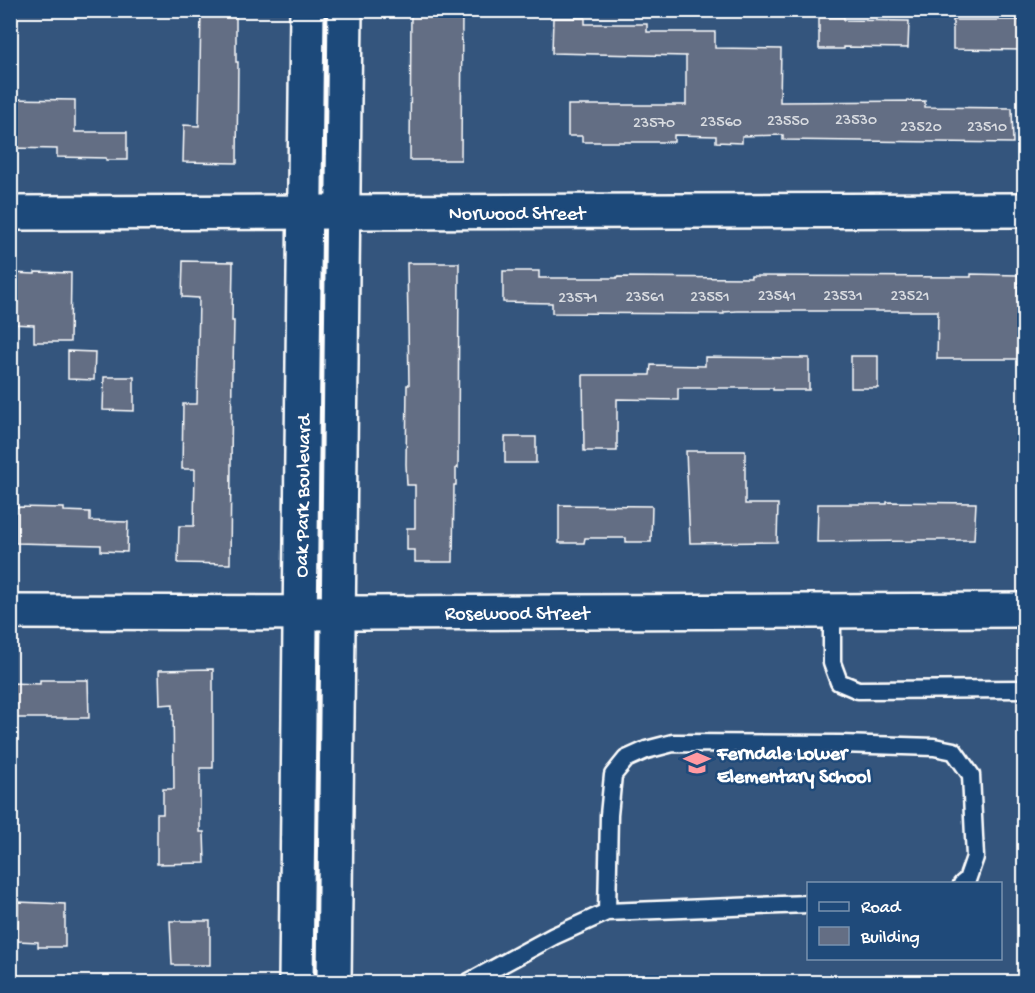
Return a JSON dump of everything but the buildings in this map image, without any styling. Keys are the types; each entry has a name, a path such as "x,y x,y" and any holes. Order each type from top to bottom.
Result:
{"street":[{"name":"Oak Park Boulevard","path":"296,982 307,10"},
{"name":"Oak Park Boulevard","path":"334,982 345,10"},
{"name":"Norwood Street","path":"10,213 1024,210"},
{"name":"Rosewood Street","path":"10,612 1024,610"}],"lane":[{"path":"832,611 832,663 839,682 858,690 1024,689"},
{"path":"607,912 609,815 613,775 626,759 646,750 673,743 852,744 934,747 954,751 971,775 975,857 964,882"},
{"path":"469,982 554,936 607,912 807,904"}],"place":[{"name":"Ferndale Lower Elementary School","path":"697,763"}]}
